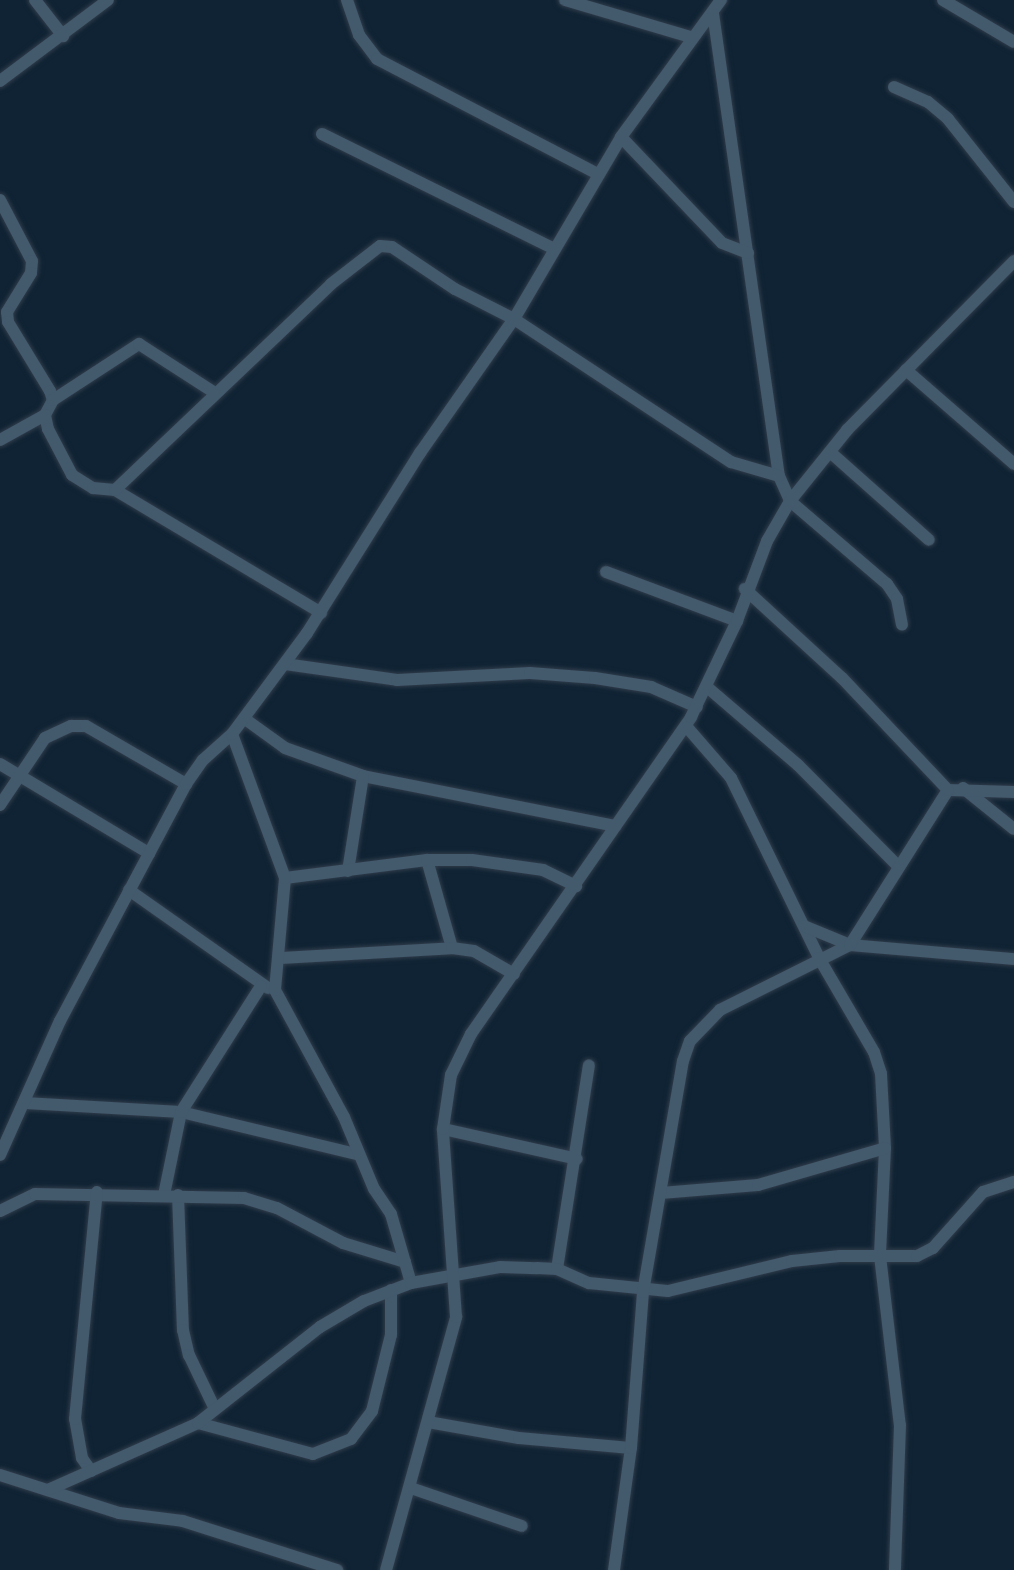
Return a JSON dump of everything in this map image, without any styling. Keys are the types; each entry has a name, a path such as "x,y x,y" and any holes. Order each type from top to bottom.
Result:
{"street":[{"path":"35,0 63,36"},
{"path":"0,81 63,36 108,0"},
{"path":"347,0 359,35 377,59 598,174"},
{"path":"565,0 691,37"},
{"path":"0,1155 60,1021 186,784 203,760 245,719 321,613 420,453 514,319 553,248 621,136 691,37 713,13 721,0"},
{"path":"943,0 1014,42"},
{"path":"713,13 779,476 790,501 887,584 897,599 902,626"},
{"path":"894,87 928,102 948,119 1014,202"},
{"path":"322,134 553,248"},
{"path":"621,136 722,243 748,253"},
{"path":"0,200 32,261 31,273 7,312 8,322 53,400"},
{"path":"0,228 12,221"},
{"path":"115,490 331,284 380,246 392,247 455,290 514,319 731,462 779,476"},
{"path":"386,1570 411,1488 456,1317 443,1130 451,1075 471,1034 686,726 707,687 737,621 745,589 790,501 830,452 906,370 1014,261"},
{"path":"0,441 45,415 53,400 139,344 215,393"},
{"path":"906,370 1014,464"},
{"path":"45,415 72,475 93,488 115,490 321,613"},
{"path":"830,452 929,540"},
{"path":"606,572 737,621"},
{"path":"745,589 842,678 948,790"},
{"path":"285,664 397,680 530,673 595,678 651,687 697,706"},
{"path":"707,687 798,765 897,865"},
{"path":"245,719 285,748 363,776 615,826"},
{"path":"0,805 16,777 45,738 60,728 86,726 186,784"},
{"path":"686,726 731,778 819,958 874,1052 885,1105 880,1256 900,1425 895,1570"},
{"path":"232,734 285,878 281,958 275,990 344,1117 357,1154 391,1214 411,1283"},
{"path":"0,764 16,777 149,852"},
{"path":"348,871 363,776"},
{"path":"963,788 1014,829"},
{"path":"614,1570 631,1448 642,1292 683,1061 690,1041 720,1010 819,958 850,945 897,865 948,790 963,788 1014,792"},
{"path":"285,878 427,860 516,865 543,870 576,886"},
{"path":"427,860 452,948"},
{"path":"129,890 261,986 275,990"},
{"path":"804,926 850,945 1014,958"},
{"path":"281,958 452,948 474,951 514,974"},
{"path":"164,1195 181,1112 261,986"},
{"path":"556,1269 577,1159 589,1065"},
{"path":"25,1103 181,1112 357,1154"},
{"path":"443,1130 577,1159"},
{"path":"661,1193 758,1185 885,1148"},
{"path":"50,1489 198,1423 320,1328 391,1290 411,1283 500,1268 556,1269 589,1283 642,1292 689,1288 792,1261 917,1256 933,1248 983,1192 1014,1182"},
{"path":"0,1211 35,1194 97,1192 260,1201 343,1243 405,1262"},
{"path":"91,1472 82,1458 75,1419 97,1192"},
{"path":"178,1196 183,1330 189,1355 215,1409"},
{"path":"198,1423 313,1454 351,1439 372,1411 391,1335 391,1290"},
{"path":"428,1422 519,1438 631,1448"},
{"path":"0,1475 50,1489 129,1516 183,1521 337,1570"},
{"path":"411,1488 522,1527"}]}
